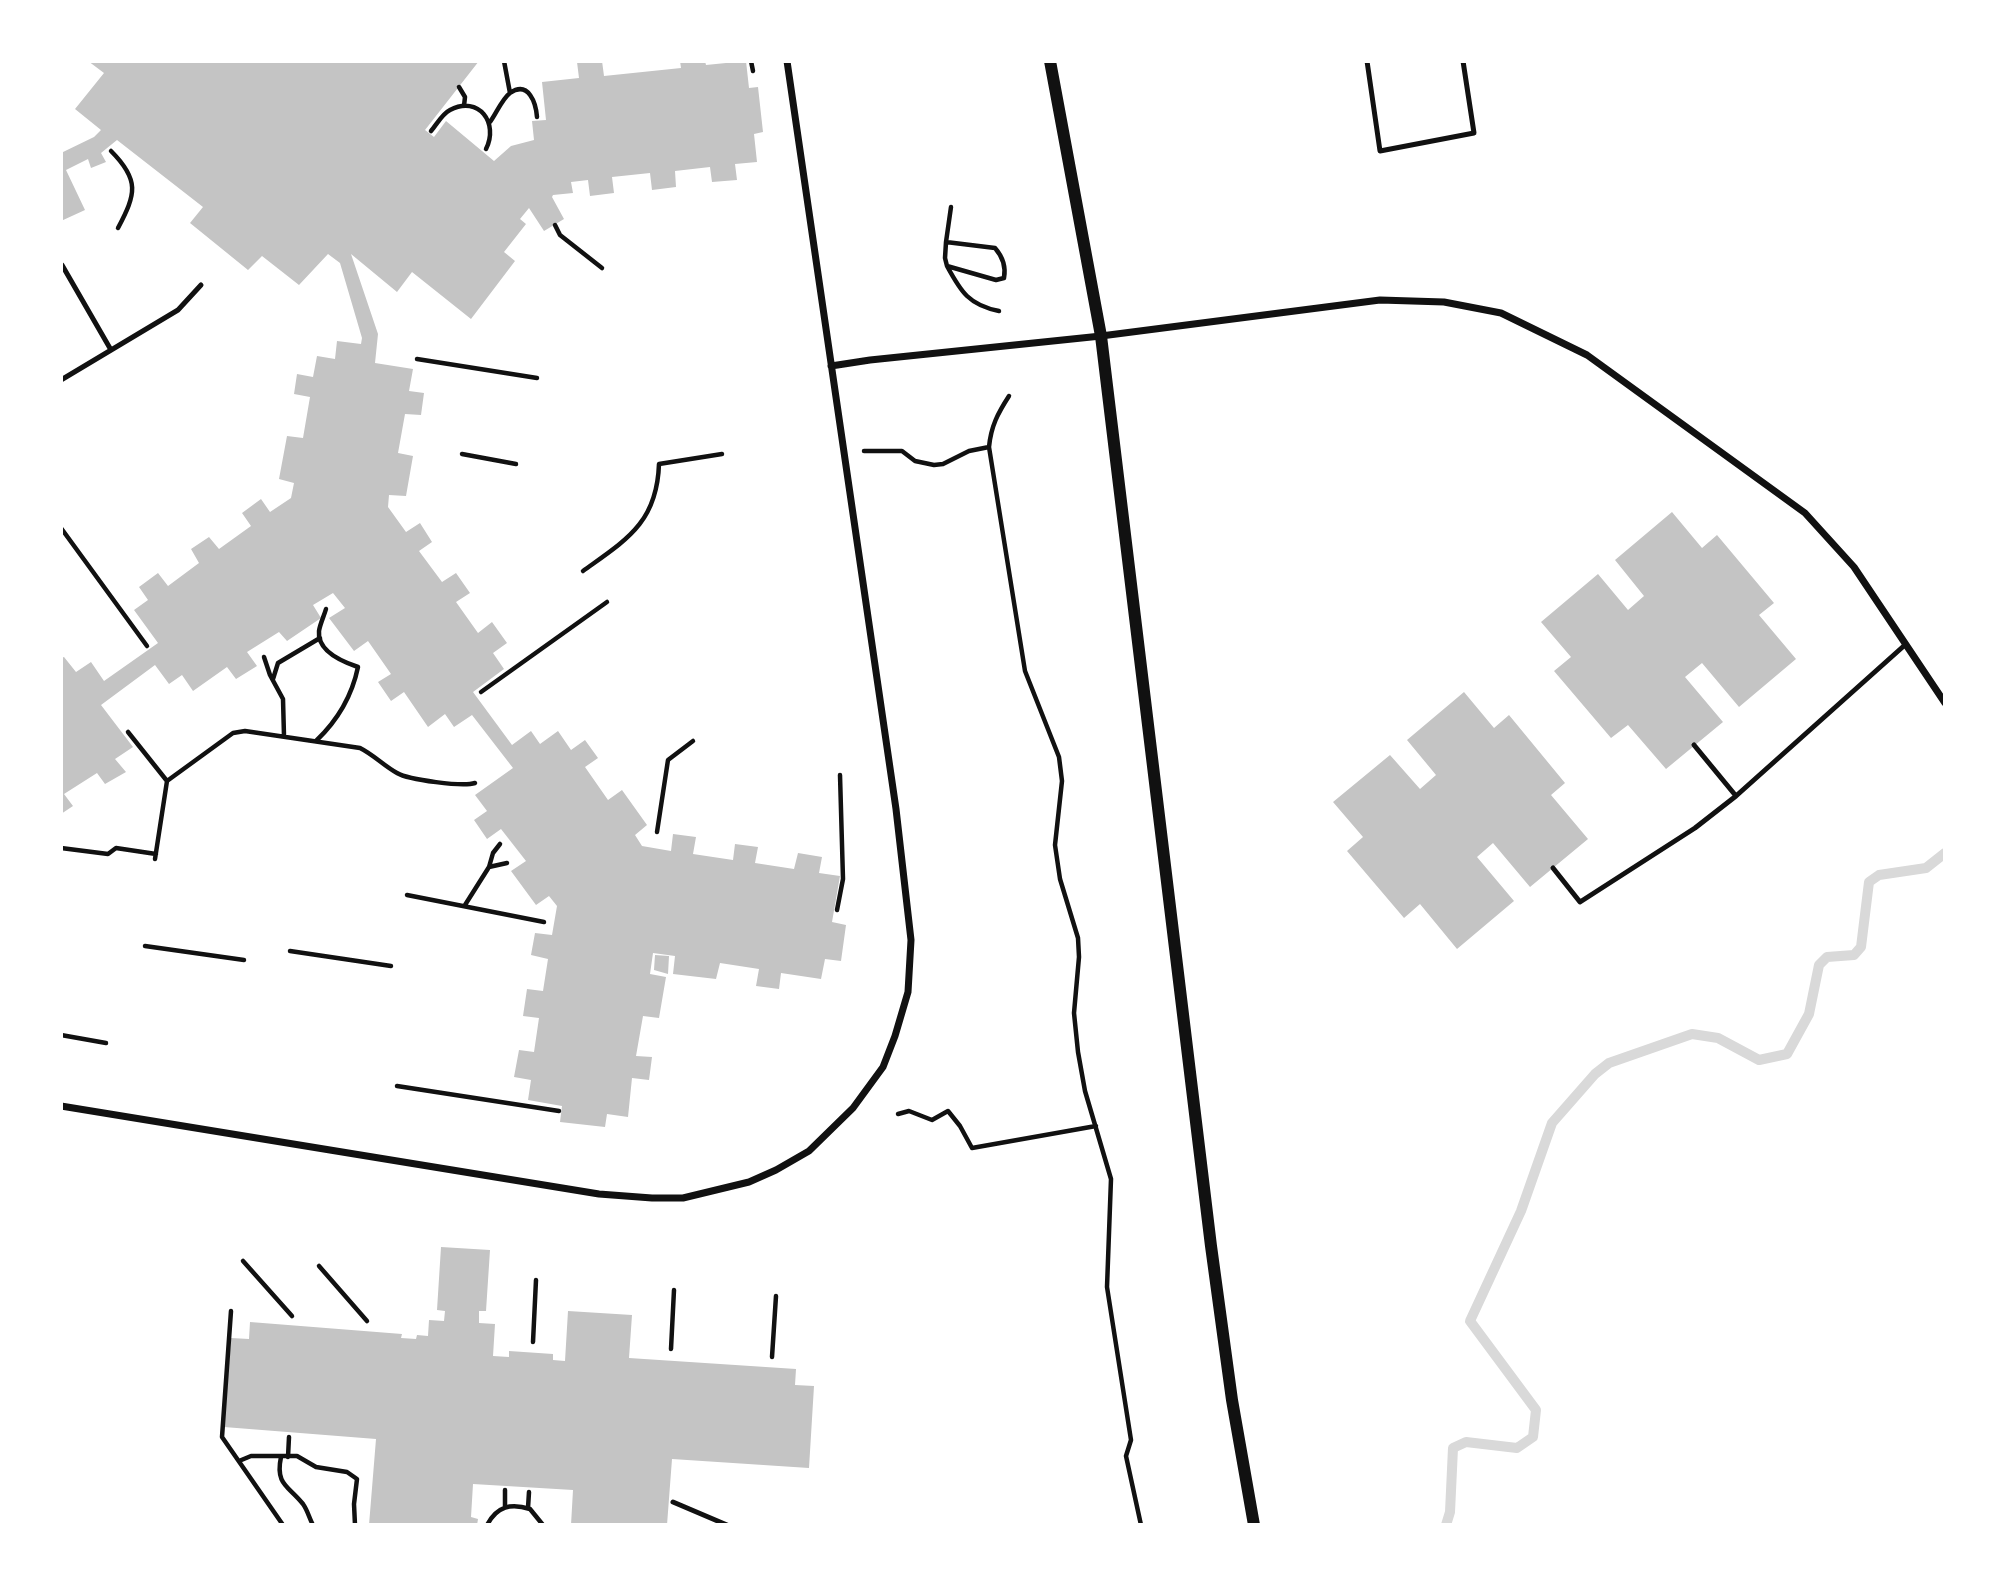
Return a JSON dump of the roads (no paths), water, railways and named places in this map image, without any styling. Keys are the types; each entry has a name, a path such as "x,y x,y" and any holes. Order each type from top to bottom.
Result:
{"street":[{"path":"61,1106 564,1189 652,1198 683,1198 749,1182 809,1151 853,1108 883,1067 908,992 911,940 894,796 787,61"},
{"path":"1050,61 1101,336 1211,1246 1232,1400 1254,1525"},
{"path":"831,366 1101,336 1380,300 1444,302 1502,313 1587,355 1805,513 1854,567 1945,703"}],"lane":[{"path":"1367,61 1380,151 1474,133 1463,61"},
{"path":"62,265 111,350"},
{"path":"61,380 178,310 201,285"},
{"path":"1553,868 1580,902 1695,828 1735,796 1906,644"},
{"path":"1694,745 1735,796"},
{"path":"673,1502 727,1525"}],"waterway":[{"path":"1446,1525 1450,1512 1453,1448 1466,1442 1517,1448 1533,1437 1536,1410 1470,1321 1521,1211 1552,1123 1595,1074 1609,1063 1692,1034 1718,1038 1759,1060 1787,1054 1809,1014 1819,965 1827,957 1854,955 1861,947 1869,882 1879,875 1926,868 1945,853"}]}
